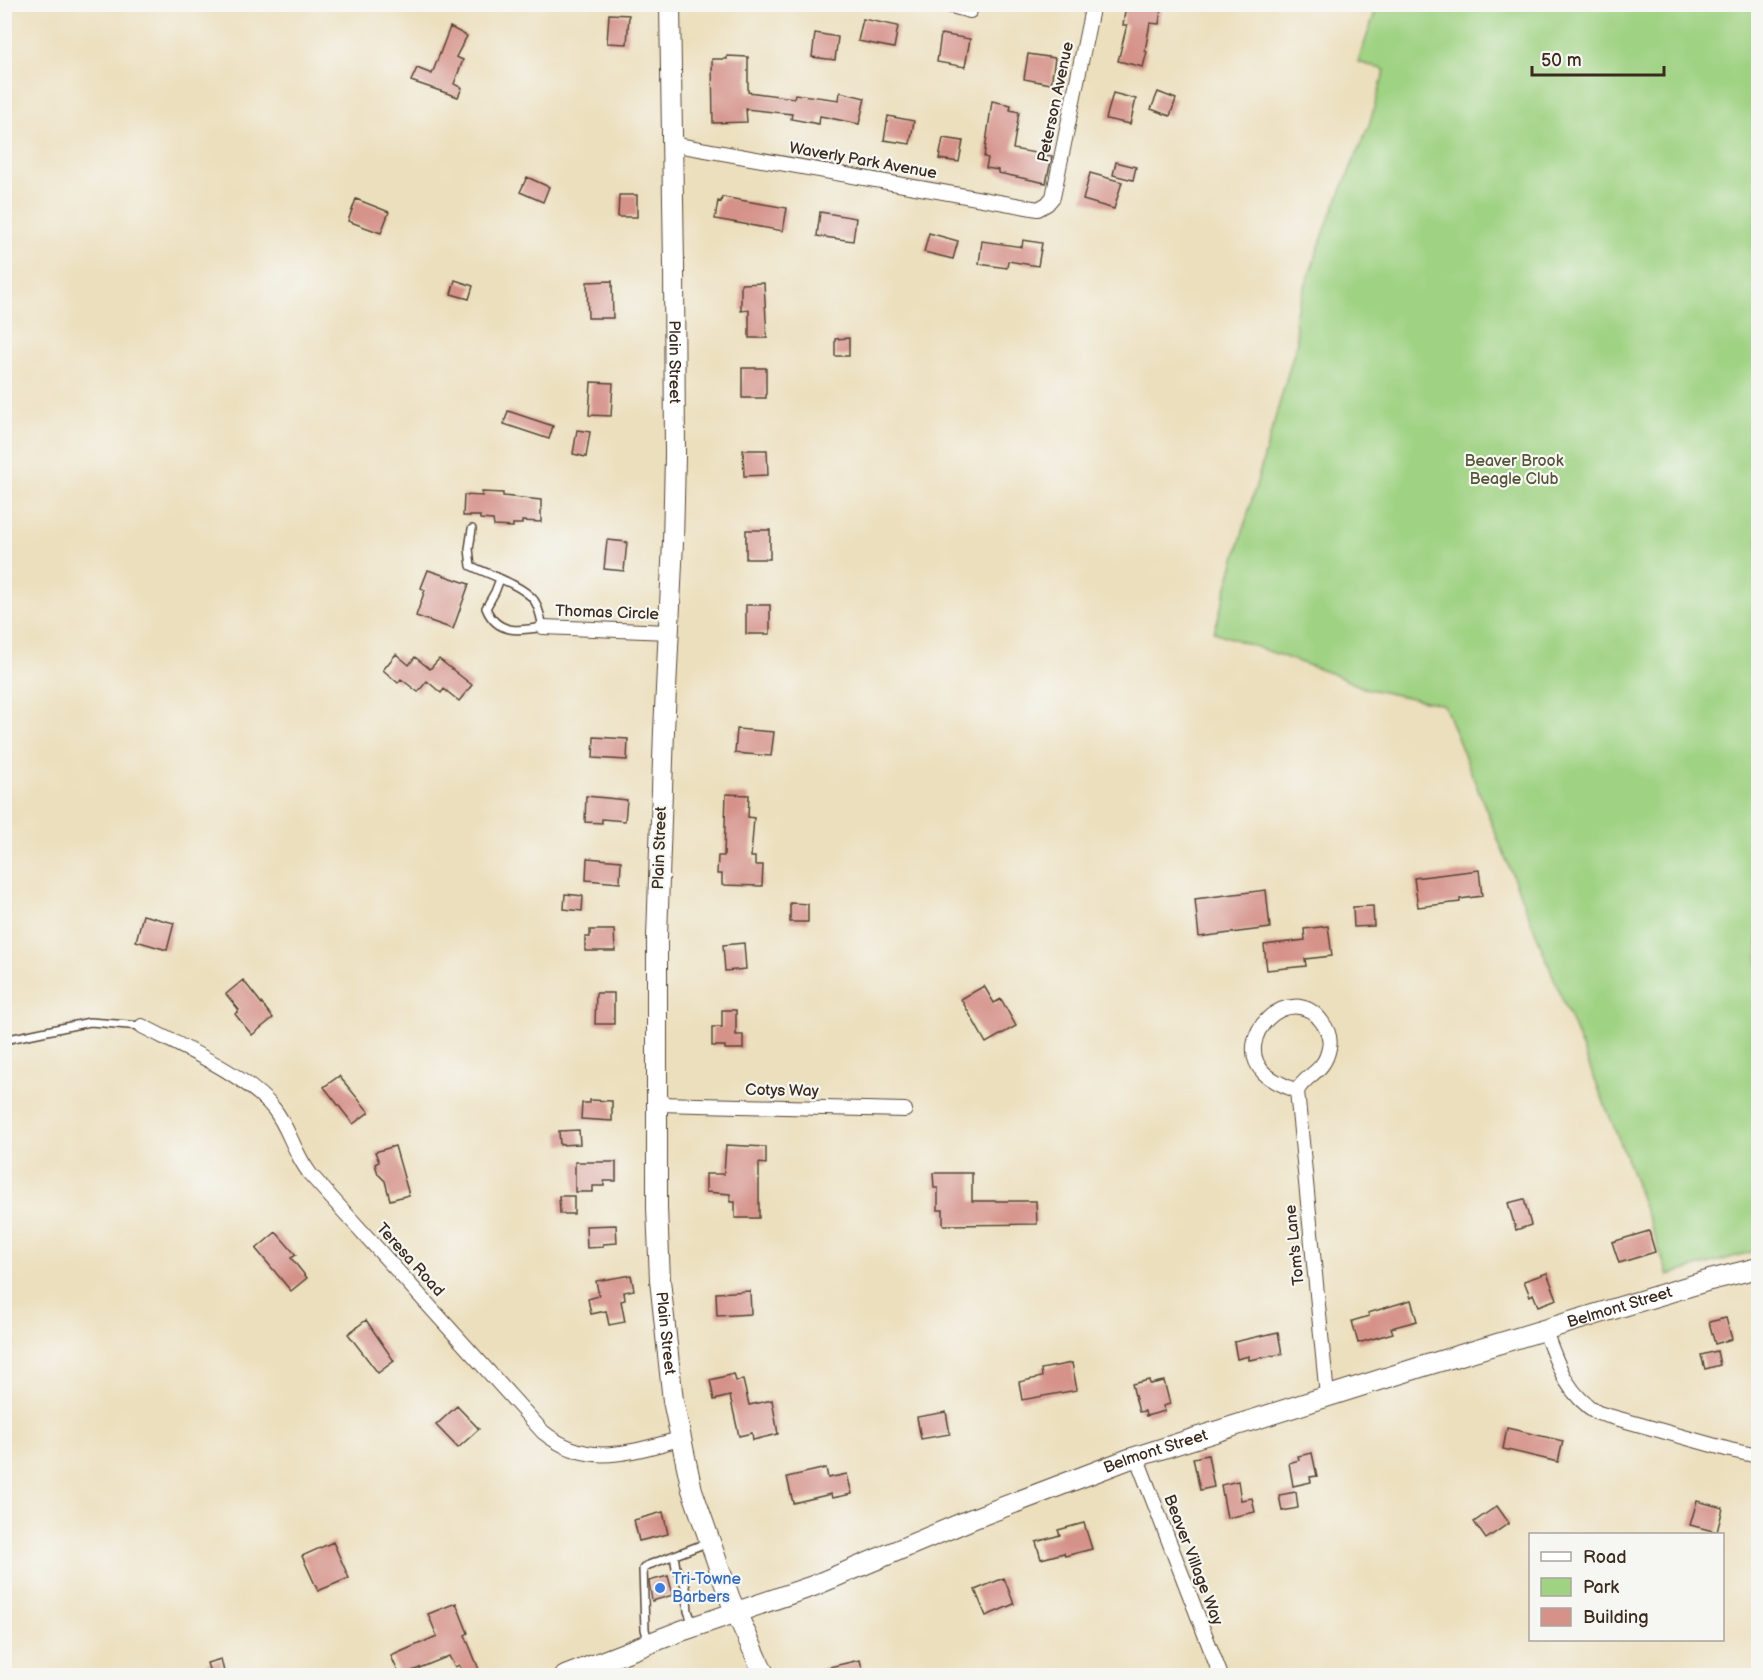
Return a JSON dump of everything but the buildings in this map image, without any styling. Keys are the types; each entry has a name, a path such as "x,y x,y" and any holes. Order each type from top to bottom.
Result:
{"main road":[{"name":"Plain Street","path":"670,4 675,456 658,898 657,1208 660,1291 669,1372 680,1439 692,1490 735,1612 765,1676"},
{"name":"Belmont Street","path":"565,1676 694,1626 813,1586 963,1523 1136,1456 1710,1280 1758,1268"}],"street":[{"path":"944,4 970,12"},
{"name":"Peterson Avenue","path":"1047,204 1053,197 1093,4"},
{"name":"Waverly Park Avenue","path":"672,144 1038,209 1047,204"},
{"name":"Thomas Circle","path":"543,627 669,632"},
{"path":"1295,1006 1311,1010 1326,1027 1329,1038 1329,1047 1322,1066 1300,1084 1297,1091 1265,1074 1259,1067 1254,1052 1256,1036 1260,1028 1272,1015 1287,1007 1295,1006"},
{"name":"Teresa Road","path":"142,1026 226,1071 259,1093 274,1109 287,1129 297,1154 310,1174 535,1424 555,1442 581,1454 600,1455 630,1452 680,1439"},
{"name":"Tom's Lane","path":"1297,1091 1327,1396"},
{"name":"Cotys Way","path":"658,1104 905,1110"},
{"path":"1545,1330 1562,1372 1575,1395 1598,1413 1758,1456"},
{"name":"Beaver Village Way","path":"1136,1456 1221,1676"}],"lane":[{"path":"472,529 469,549 471,566 500,579 525,592 535,601 543,627 517,632 500,626 489,617 486,608 500,579"},
{"path":"4,1040 90,1022 142,1026"},
{"path":"649,1643 645,1629 643,1569 709,1542"},
{"path":"674,1555 676,1568 685,1584 688,1611 694,1626"}],"green space":[{"name":"Beaver Brook Beagle Club","path":"1378,4 1758,5 1758,1250 1668,1275 1628,1162 1444,705 1364,688 1333,674 1214,632 1297,342 1295,316 1327,224 1369,125 1385,70 1358,62"}],"place":[{"name":"Tri-Towne Barbers","path":"660,1588"}]}
